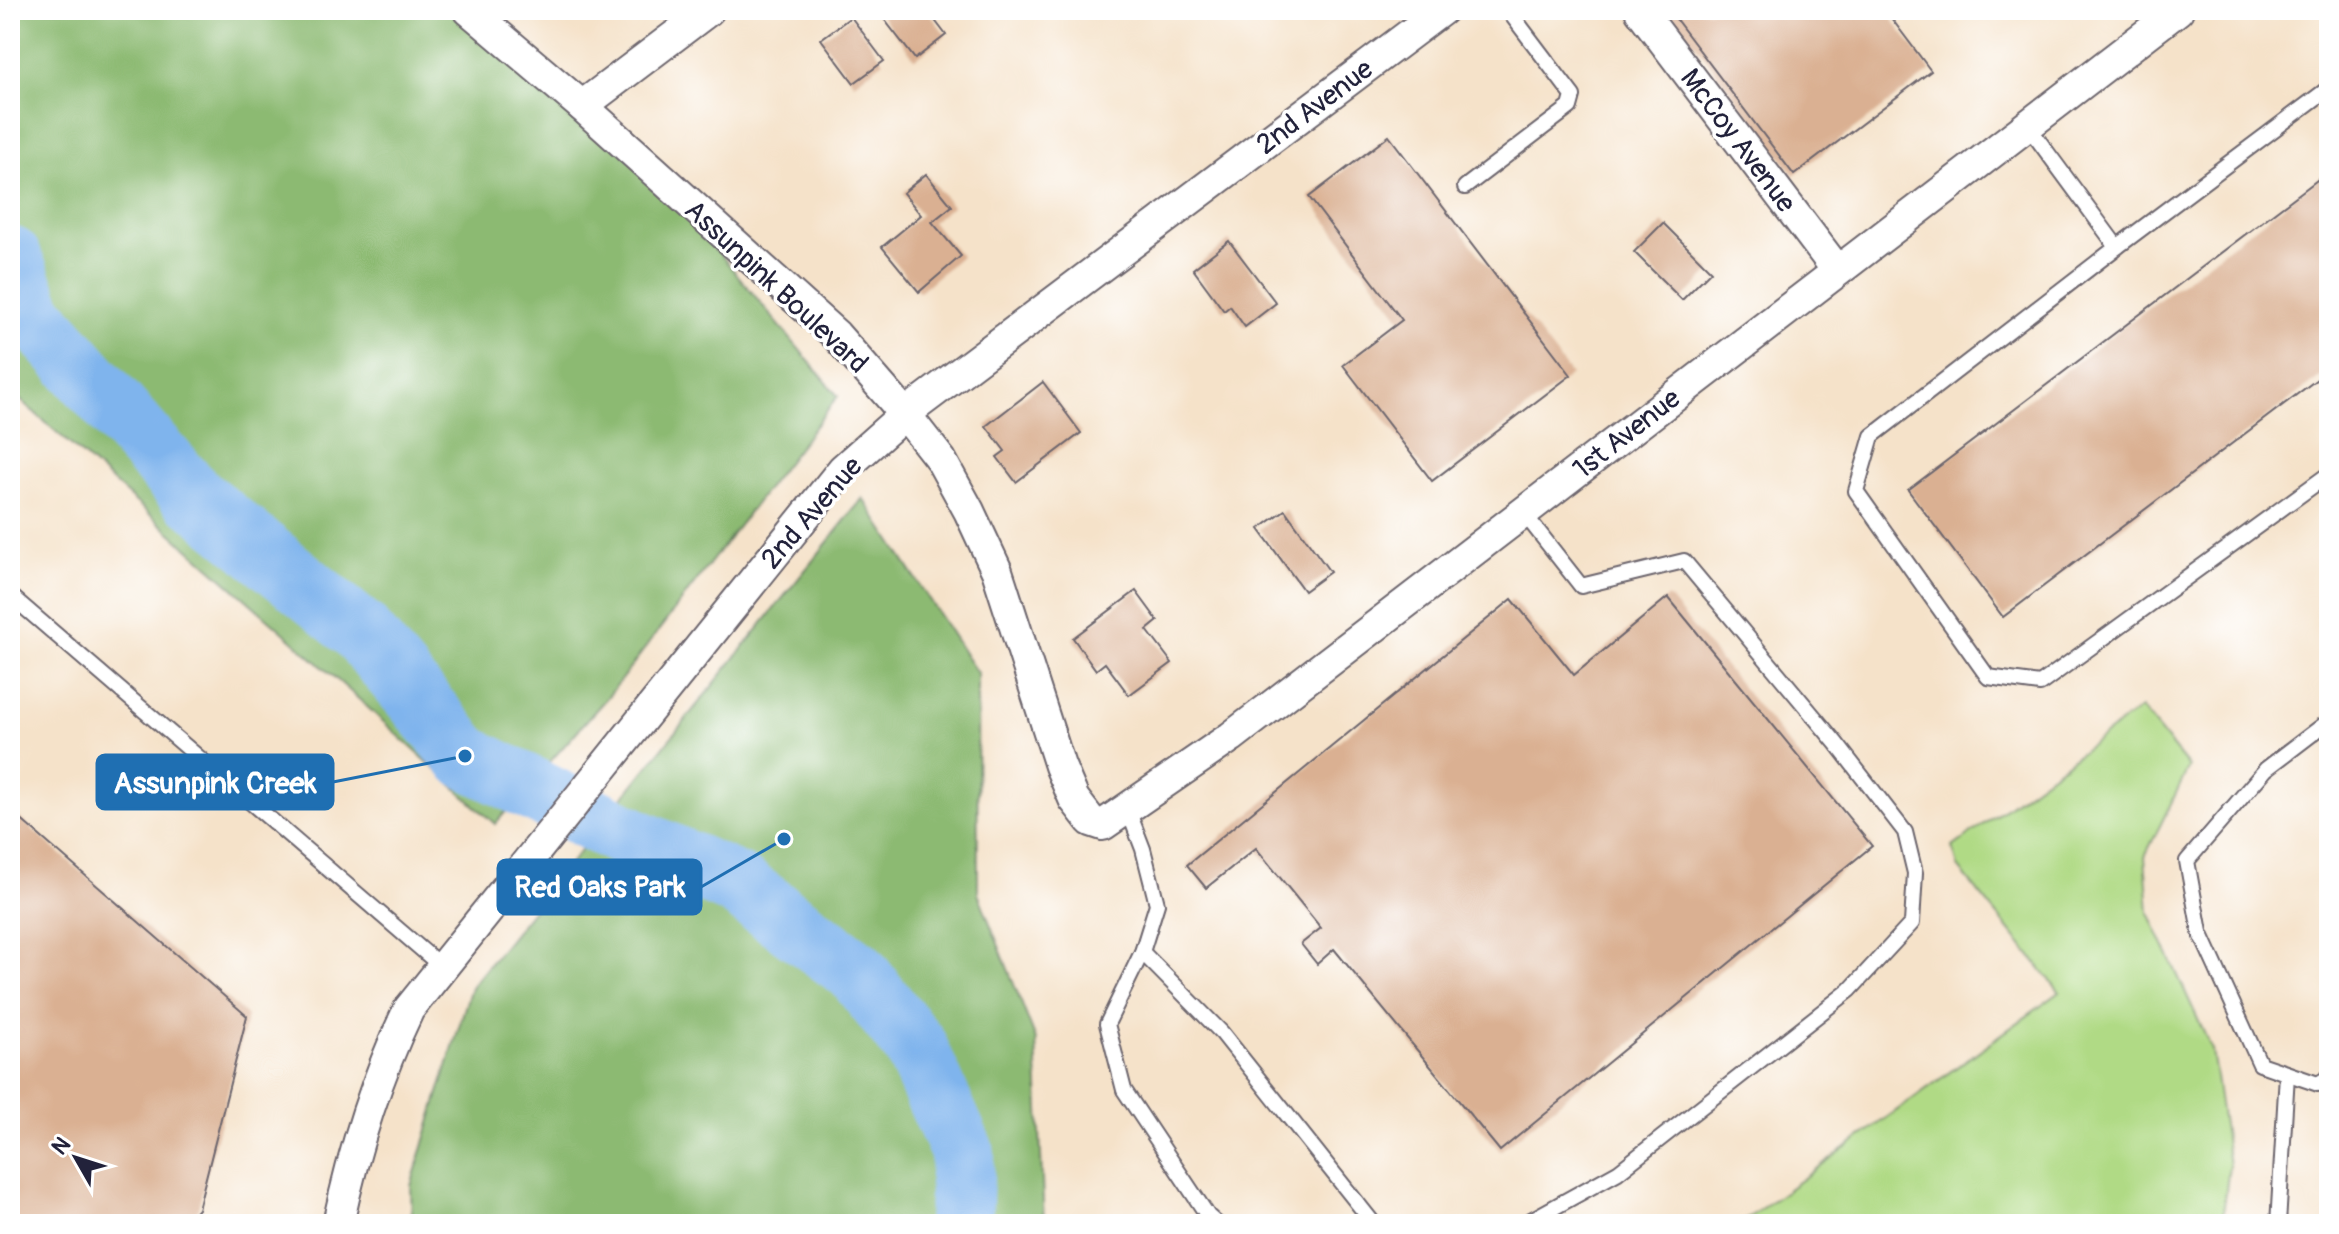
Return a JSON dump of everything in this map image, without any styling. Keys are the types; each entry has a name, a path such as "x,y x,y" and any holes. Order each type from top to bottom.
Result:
{"street":[{"name":"Assunpink Boulevard","path":"469,10 582,106 836,335 941,460 997,571 1060,766 1074,799"},
{"path":"582,106 709,10"},
{"name":"2nd Avenue","path":"338,1224 364,1121 386,1058 409,1009 843,469 905,414 1442,10"},
{"name":"McCoy Avenue","path":"1640,10 1837,270"},
{"name":"1st Avenue","path":"1074,799 1091,821 1103,825 1231,737 2178,10"}],"lane":[{"path":"1465,187 1570,107 1573,96 1508,10"},
{"path":"2329,88 1872,436 1856,491 1988,677 2040,684 2329,474"},
{"path":"2027,125 2117,247"},
{"path":"1523,512 1581,586 1684,561 1798,695 1905,832 1915,873 1912,923 1850,990 1618,1172 1524,1224"},
{"path":"10,595 442,967"},
{"path":"2329,721 2266,769 2187,861 2200,932 2260,1064 2318,1084 2329,1077"},
{"path":"1128,810 1143,849 1157,904 1142,952 1107,1024 1124,1090 1208,1216 1217,1224"},
{"path":"1142,952 1222,1033 1374,1224"},
{"path":"2278,1224 2287,1074"}],"green space":[{"path":"10,10 465,10 647,166 838,396 610,694 495,824 352,693 10,391"},
{"path":"863,498 977,673 978,893 1036,1040 1044,1224 412,1224 411,1186 471,987"},
{"path":"2141,708 2189,767 2145,856 2149,913 2212,1050 2229,1165 2222,1224 1740,1224 2060,992 1958,867 1953,847"}],"building":[{"path":"877,10 927,10 946,35 915,59"},
{"path":"1669,10 1885,10 1931,71 1794,175"},
{"path":"851,17 884,61 854,83 821,39"},
{"path":"1389,136 1571,375 1432,481 1343,365 1402,320 1309,197"},
{"path":"2329,171 2329,370 2003,617 1908,490"},
{"path":"926,174 952,206 932,222 961,256 919,292 882,247 921,215 903,193"},
{"path":"1663,223 1711,271 1682,300 1634,252"},
{"path":"1229,241 1276,303 1245,327 1230,306 1224,311 1193,269"},
{"path":"1043,382 1081,433 1016,482 997,457 1005,451 986,426"},
{"path":"1285,510 1330,572 1304,591 1259,529"},
{"path":"1136,591 1158,621 1147,630 1172,663 1129,695 1105,663 1096,670 1073,638"},
{"path":"1668,597 1872,846 1500,1151 1334,949 1317,964 1301,944 1321,928 1256,848 1206,888 1187,865 1512,599 1574,675"},
{"path":"10,810 247,1016 198,1209 185,1224 10,1224"}],"waterway":[{"path":"10,258 33,315 192,495 360,631 465,756 635,840 736,884 855,970 915,1046 963,1154 960,1224"}],"place":[{"name":"Assunpink Creek","path":"465,756"},
{"name":"Red Oaks Park","path":"784,839"}]}
